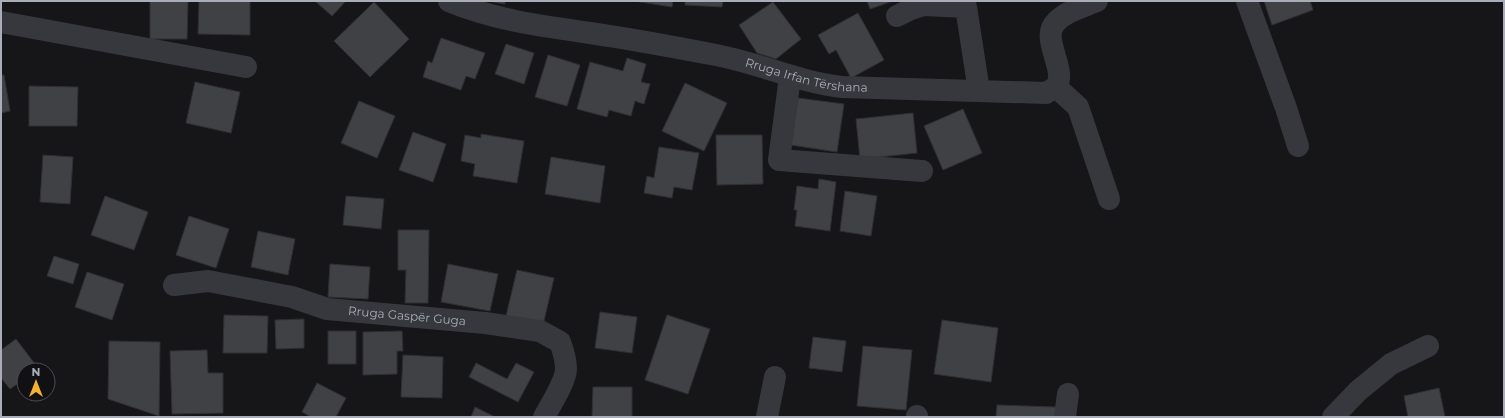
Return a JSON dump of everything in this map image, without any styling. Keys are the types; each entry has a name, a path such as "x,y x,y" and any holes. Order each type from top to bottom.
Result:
{"street":[{"name":"Rruga Irfan Tërshana","path":"449,1 495,17 516,22 623,38 718,55 808,82 842,87 1046,93 1056,87"},
{"path":"1097,1 1068,13 1061,18 1052,29 1051,39 1060,79 1056,87 1078,107 1109,198"},
{"path":"1247,1 1286,108 1298,146"},
{"path":"897,16 911,9 924,5 966,7 979,91"},
{"path":"1,22 246,68"},
{"path":"790,77 779,160 922,170"},
{"name":"Rruga Gaspër Guga","path":"174,285 208,281 292,297 327,309 485,322 540,331 560,342 565,355 566,370 556,395 544,417"},
{"path":"1333,417 1358,391 1391,364 1428,346"},
{"path":"767,417 775,377"},
{"path":"1065,417 1068,394"}],"building":[{"path":"150,1 188,1 187,39 150,39"},
{"path":"199,1 250,1 250,35 198,34"},
{"path":"315,1 346,1 332,16"},
{"path":"488,1 505,1 505,4"},
{"path":"634,1 673,1 672,7"},
{"path":"685,1 723,1 722,7 685,5"},
{"path":"867,1 893,1 870,9"},
{"path":"1264,1 1310,1 1313,10 1272,25"},
{"path":"374,2 409,39 370,77 334,41"},
{"path":"773,2 801,39 776,59 757,53 739,25"},
{"path":"858,13 884,60 851,78 836,50 829,54 818,35"},
{"path":"441,38 485,53 475,79 466,76 461,90 423,77 428,61 432,63"},
{"path":"506,44 534,53 524,84 495,74"},
{"path":"548,55 580,65 567,106 535,97"},
{"path":"627,58 646,64 641,82 650,84 644,104 635,101 631,116 609,110 607,117 577,109 590,62 623,71"},
{"path":"1,75 4,75 10,111 1,113"},
{"path":"195,82 240,92 231,133 186,123"},
{"path":"685,83 727,103 704,151 662,131"},
{"path":"29,86 78,87 77,126 29,126"},
{"path":"798,98 844,104 837,152 791,145"},
{"path":"359,101 395,116 377,158 341,143"},
{"path":"963,109 982,153 943,170 924,126"},
{"path":"913,113 917,153 860,159 856,119"},
{"path":"413,132 446,144 433,182 399,170"},
{"path":"481,134 524,141 517,183 473,176 475,164 461,161 465,135 481,138"},
{"path":"716,135 762,135 763,184 717,185"},
{"path":"659,147 699,153 692,190 674,187 672,198 644,193 647,176 654,178"},
{"path":"43,155 73,157 70,204 40,202"},
{"path":"551,157 605,166 600,203 545,194"},
{"path":"819,179 836,182 830,231 795,226 797,210 794,210 797,186 818,189"},
{"path":"845,191 877,196 871,236 840,231"},
{"path":"105,196 148,212 134,250 91,235"},
{"path":"346,196 384,199 381,229 343,225"},
{"path":"189,216 229,229 216,268 176,255"},
{"path":"398,230 429,230 428,303 405,303 406,270 398,270"},
{"path":"258,231 295,239 288,275 251,267"},
{"path":"54,256 79,264 73,284 47,276"},
{"path":"330,264 370,267 368,299 328,297"},
{"path":"448,264 498,274 490,311 441,302"},
{"path":"517,270 554,278 543,325 506,316"},
{"path":"87,272 124,284 112,320 75,307"},
{"path":"600,312 637,317 632,353 595,348"},
{"path":"224,315 268,316 267,353 223,353"},
{"path":"667,315 710,329 688,394 645,380"},
{"path":"304,319 304,348 276,349 275,320"},
{"path":"942,320 998,328 991,382 934,374"},
{"path":"328,331 356,331 356,364 328,364"},
{"path":"402,331 403,351 397,351 397,374 363,375 363,332"},
{"path":"813,337 846,341 842,372 809,368"},
{"path":"16,339 33,362 16,362 16,385 10,389 1,378 1,350"},
{"path":"109,341 160,342 159,416 108,399"},
{"path":"863,346 912,350 906,410 857,406"},
{"path":"207,350 208,373 223,373 223,413 172,414 170,351"},
{"path":"403,355 443,357 442,398 401,397"},
{"path":"476,363 507,379 516,363 534,372 518,402 469,377"},
{"path":"317,383 346,398 336,417 311,417 302,412"},
{"path":"593,387 632,387 632,417 592,417"},
{"path":"1439,388 1445,417 1408,417 1404,396"},
{"path":"997,405 1056,407 1056,417 996,417"},
{"path":"475,407 495,417 471,417"}]}
